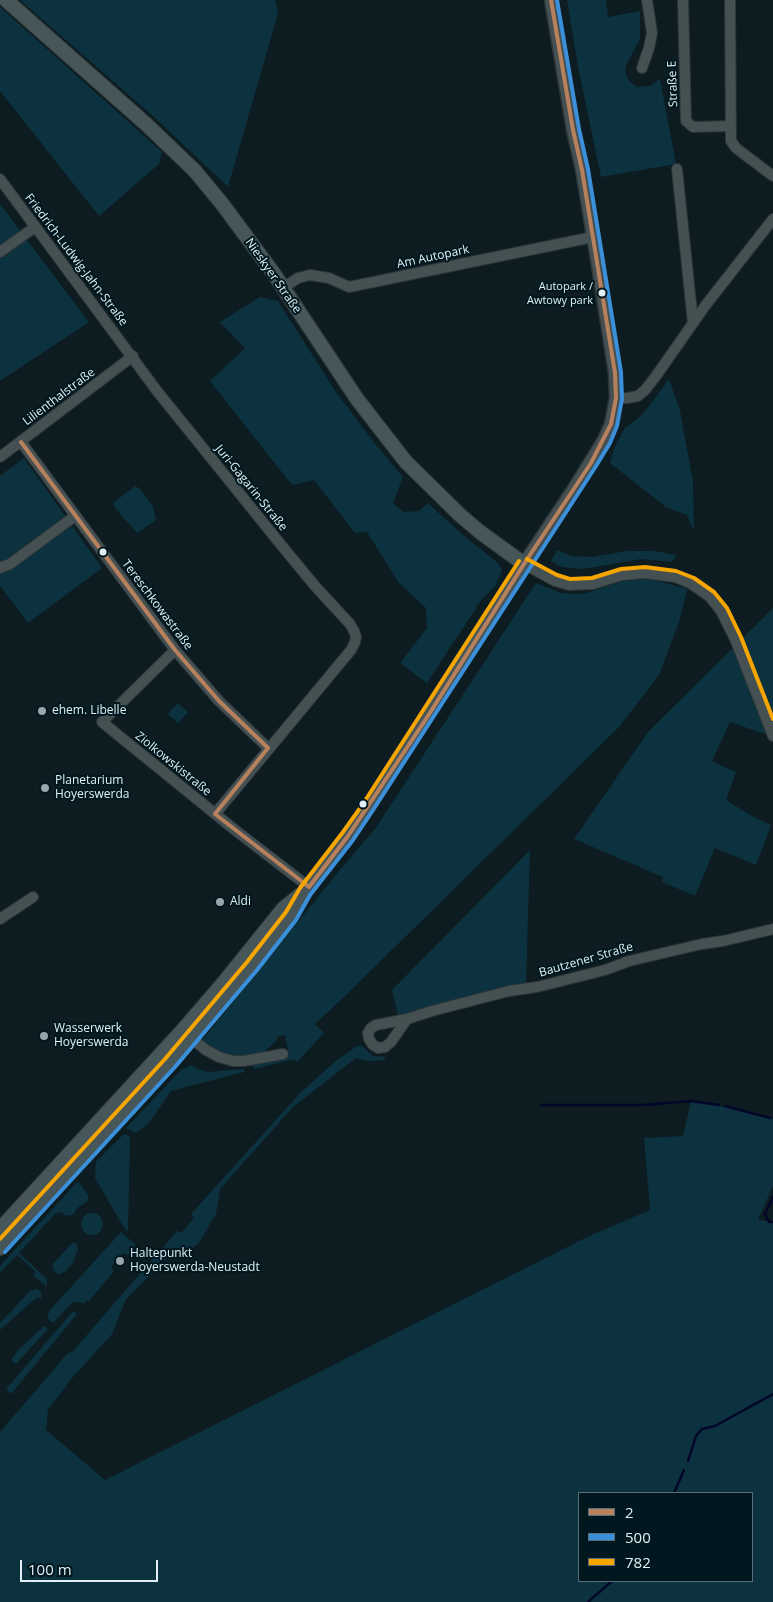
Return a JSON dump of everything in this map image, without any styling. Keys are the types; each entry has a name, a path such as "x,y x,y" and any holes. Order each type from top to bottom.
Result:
{"main road":[{"name":"Nieskyer Straße","path":"6,0 147,125 195,172 223,206 283,288 356,400 406,462 460,515 524,564"},
{"path":"0,1229 186,1034 225,981 283,909 307,890 368,807 524,564"},
{"path":"0,1248 170,1064 186,1034"}],"street":[{"path":"552,0 615,373 616,398 611,424 604,440 575,488 524,564 555,582 569,585 593,584 613,577 633,574 658,574 675,577 690,583 710,597 721,611 735,639 773,736"},
{"path":"642,68 652,34 647,0"},
{"name":"Straße E","path":"683,0 686,121 693,127 731,126"},
{"path":"730,0 731,141 736,148 773,176"},
{"path":"677,170 693,323"},
{"name":"Friedrich-Ludwig-Jahn-Straße","path":"0,179 133,356"},
{"path":"616,398 638,396 645,390 693,323 773,219"},
{"path":"0,252 35,227"},
{"name":"Am Autopark","path":"283,288 298,278 310,275 329,278 349,287 593,238"},
{"name":"Lilienthalstraße","path":"0,457 133,356"},
{"name":"Juri-Gagarin-Straße","path":"133,356 157,391 315,586 350,624 354,632"},
{"name":"Tereschkowastraße","path":"21,442 175,650 219,701 268,748"},
{"path":"0,568 10,564 75,516"},
{"name":"Ziolkowskistraße","path":"215,814 351,650 356,637 354,632"},
{"name":"Ziolkowskistraße","path":"175,650 102,722 307,890"},
{"path":"0,919 33,897"},
{"name":"Bautzener Straße","path":"407,1019 509,991 537,987 596,972 629,961 773,929"},
{"path":"186,1034 206,1050 219,1057 233,1060 244,1061 282,1054"}],"shaded area":[{"path":"20,0 275,0 278,13 228,187 154,117"},
{"path":"567,0 606,0 608,17 640,11 640,39 626,65 625,72 629,81 637,87 650,86 660,79 676,164 601,177 578,67"},
{"path":"0,7 162,152 159,164 99,216 0,91"},
{"path":"0,204 89,322 0,381"},
{"path":"260,297 278,301 336,392 403,477 393,503 403,512 419,511 428,503 499,564 502,570 495,587 482,599 427,683 400,663 427,628 426,608 399,583 367,532 355,533 314,480 292,485 210,381 245,348 220,322"},
{"path":"669,379 680,411 693,482 694,531 687,515 666,507 610,463 615,446 625,428 643,414"},
{"path":"24,458 102,568 28,623 0,586 0,476"},
{"path":"135,486 139,488 153,507 156,520 137,533 115,508 113,503"},
{"path":"557,550 572,556 592,557 627,551 654,551 677,555 672,562 641,559 583,569 562,567 551,561"},
{"path":"654,580 687,589 679,622 659,675 619,727 315,1024 324,1033 297,1062 290,1060 254,1069 253,1065 289,1056 285,1035 278,1036 276,1041 261,1055 231,1057 200,1043 375,829 536,583 561,593 576,594 586,593 623,581"},
{"path":"773,608 773,737 730,722 712,761 736,772 726,800 771,825 756,865 715,848 695,896 662,882 663,877 574,839 648,732"},
{"path":"178,703 188,712 178,723 168,714"},
{"path":"530,850 526,984 398,1016 392,990"},
{"path":"357,1046 362,1046 373,1056 385,1057 385,1060 368,1061 356,1058 293,1107 220,1189 216,1214 199,1243 188,1251 169,1256 126,1299 112,1334 72,1378 48,1410 46,1430 105,1480 587,1237 650,1210 644,1138 683,1136 691,1101 725,1107 773,1119 773,1159 771,1161 773,1160 773,1186 758,1220 773,1222 773,1602 0,1602 0,1432 177,1231 181,1233 194,1218 191,1214 301,1092 336,1061"},
{"path":"191,1065 208,1072 244,1069 244,1072 171,1091 148,1124 136,1133 126,1128 181,1070"},
{"path":"124,1134 130,1136 128,1232 95,1178 96,1162"},
{"path":"78,1181 88,1195 88,1201 77,1208 74,1214 66,1216 61,1212 56,1213 19,1253 47,1279 47,1287 33,1275 36,1272 17,1255 0,1273 0,1266"},
{"path":"92,1213 100,1216 103,1224 100,1232 92,1235 84,1232 81,1224 84,1216"},
{"path":"121,1232 136,1245 128,1255 123,1253 111,1267 114,1271 89,1301 87,1300 85,1303 73,1302 53,1323 47,1318 50,1310"},
{"path":"72,1243 76,1243 78,1249 73,1263 66,1271 60,1274 55,1273 53,1264"},
{"path":"37,1289 41,1292 41,1299 37,1297 0,1330 0,1323 31,1290"},
{"path":"73,1311 77,1314 11,1394 6,1389"},
{"path":"44,1326 48,1329 16,1364 11,1360 17,1351"}],"waterway":[{"path":"541,1105 644,1105 691,1101 719,1105"},
{"path":"725,1106 770,1118"},
{"path":"773,1197 765,1214 769,1222 773,1222"},
{"path":"688,1461 696,1436 702,1429 715,1426 773,1394"},
{"path":"674,1492 684,1470"},
{"path":"588,1602 611,1582"}],"transit line":[{"name":"2","path":"309,887 348,836 426,719 524,564 591,463 611,424 616,398 615,373 582,170 573,130 551,0"},
{"name":"500","path":"5,1252 175,1067 257,970 296,920 310,895 353,840 373,810 610,443 617,426 622,399 621,372 588,169 579,129 557,0"},
{"name":"2","path":"21,442 175,650 219,701 268,748"},
{"name":"782","path":"527,559 557,575 570,579 592,578 621,569 645,567 676,571 694,578 714,592 727,608 741,637 773,719"},
{"name":"782","path":"0,1239 165,1059 247,962 286,912 300,888 363,804 519,561"},
{"name":"2","path":"215,814 268,748"},
{"name":"2","path":"215,814 309,887"}],"place":[{"name":"Autopark / Awtowy park","path":"602,293"},
{"name":"ehem. Libelle","path":"42,711"},
{"name":"Planetarium Hoyerswerda","path":"45,788"},
{"name":"Aldi","path":"220,902"},
{"name":"Wasserwerk Hoyerswerda","path":"44,1036"},
{"name":"Haltepunkt Hoyerswerda-Neustadt","path":"120,1261"}]}
